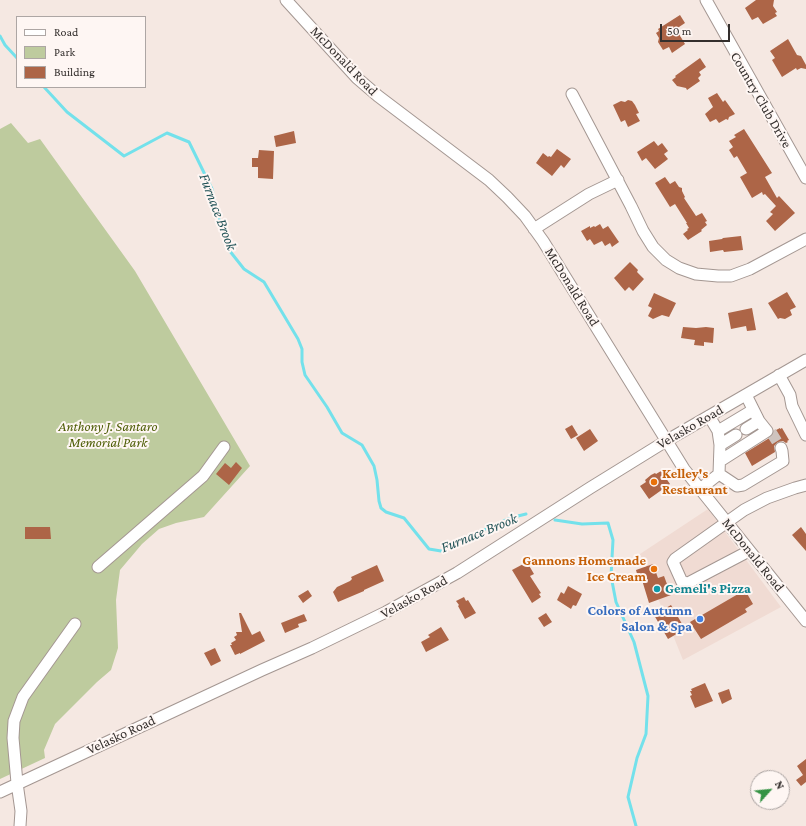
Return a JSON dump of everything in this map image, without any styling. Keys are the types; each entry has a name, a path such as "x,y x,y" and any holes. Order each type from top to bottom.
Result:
{"street":[{"name":"McDonald Road","path":"286,0 357,78 378,96 489,180 507,197 534,229 543,240 684,469 806,621"},
{"name":"Country Club Drive","path":"706,0 806,178"},
{"path":"572,94 618,180 643,231 653,247 666,260 679,268 696,274 731,276 750,270 806,239"},
{"path":"534,229 589,194 618,180"},
{"name":"Velasko Road","path":"0,792 312,648 386,612 456,573 666,441 806,360"},
{"path":"780,375 790,395 792,406 806,435"},
{"path":"720,460 769,432 759,421 746,395"},
{"path":"718,431 753,410"},
{"path":"700,489 719,474 720,445 718,431 709,416"},
{"path":"746,429 759,421"},
{"path":"720,445 736,436"},
{"path":"98,567 203,476 224,447"},
{"path":"719,474 737,486 743,485 783,461 781,448"},
{"path":"749,551 688,583 682,582 673,566 675,559 744,510 767,498 795,488 806,486"},
{"path":"20,826 21,811 13,738 14,721 23,697 75,624"}],"shaded area":[{"path":"708,509 781,607 683,660 640,554"}],"green space":[{"name":"Anthony J. Santaro Memorial Park","path":"11,123 28,143 40,139 135,271 250,466 204,517 176,523 159,529 142,544 120,570 116,600 118,648 111,670 55,724 44,750 45,758 0,779 0,129"}],"building":[{"path":"756,0 774,0 773,6 777,12 775,13 777,16 763,24 758,17 752,20 745,8"},
{"path":"680,15 685,23 676,29 685,44 672,53 669,47 663,50 658,42 659,38 656,33 659,31 658,29"},
{"path":"788,39 797,55 801,56 806,65 806,69 801,68 797,70 796,68 782,77 772,60 775,58 770,51"},
{"path":"700,58 706,67 699,72 701,75 698,78 700,81 687,90 686,88 677,86 672,80 676,77 675,76"},
{"path":"717,93 723,102 725,100 735,114 729,117 728,120 726,119 719,123 716,119 710,122 705,114 713,107 708,98"},
{"path":"628,100 632,101 635,105 639,113 636,114 640,121 628,127 625,120 621,122 613,105 621,101 625,102"},
{"path":"744,129 772,173 765,177 777,198 779,196 795,213 775,231 766,221 773,214 770,212 776,206 765,194 763,195 762,192 752,198 740,177 747,173 737,156 734,158 729,150 733,147 729,141 736,137 734,135"},
{"path":"294,131 296,143 276,147 274,136"},
{"path":"654,141 658,146 662,143 668,151 664,154 668,159 655,169 646,158 642,161 637,152"},
{"path":"557,149 571,159 564,168 561,165 552,176 536,163 543,153 548,157 551,157"},
{"path":"259,150 274,151 273,179 258,178 258,167 252,167 252,158 258,158"},
{"path":"665,177 670,184 675,181 679,187 682,188 684,198 696,216 702,213 707,221 705,222 707,225 701,230 702,231 688,240 683,234 689,228 687,223 675,204 670,207 655,183"},
{"path":"600,224 603,229 608,226 619,242 612,247 610,243 605,246 602,241 594,245 590,239 587,241 581,231 590,226 590,228"},
{"path":"741,236 743,250 724,252 723,250 710,252 709,241"},
{"path":"630,262 644,279 633,291 629,287 625,291 614,278"},
{"path":"787,292 796,307 790,310 792,315 785,319 778,319 768,303"},
{"path":"654,293 676,303 669,317 662,315 653,319 648,316 652,308 648,306"},
{"path":"752,308 756,330 747,331 746,326 731,329 728,313"},
{"path":"683,327 714,328 713,343 704,342 704,346 694,345 695,340 681,338"},
{"path":"572,425 578,435 571,439 565,429"},
{"path":"782,428 789,440 787,441 788,442 778,442 774,446 775,452 752,466 745,453 771,437 774,431"},
{"path":"590,429 598,441 584,451 576,438"},
{"path":"236,462 242,468 229,485 216,474 225,463 231,468"},
{"path":"661,471 670,484 649,499 640,486 646,482 645,480 651,475"},
{"path":"25,527 50,527 51,539 25,539"},
{"path":"801,527 806,534 806,551 792,535"},
{"path":"527,562 534,574 530,576 541,593 539,594 541,597 532,603 512,570"},
{"name":"Gemeli's Pizza","path":"653,564 658,578 664,576 671,595 649,603 642,580 639,581 636,570"},
{"path":"377,565 384,581 338,602 333,592 337,587 350,581 352,579 351,577"},
{"path":"568,586 582,594 576,606 573,605 571,609 557,600 561,592 564,594"},
{"path":"308,590 312,596 303,603 298,596"},
{"path":"745,590 753,604 745,609 747,612 701,639 690,622"},
{"path":"464,597 466,601 468,600 476,613 465,619 456,601"},
{"path":"671,605 685,629 668,639 654,615"},
{"path":"239,613 241,613 252,635 260,631 265,641 240,654 235,655 230,645 232,645 231,643 236,640 234,637 237,635 236,632 242,632"},
{"path":"546,613 552,622 544,627 538,618"},
{"path":"304,614 307,621 298,624 299,627 285,633 281,623"},
{"path":"441,627 449,640 426,652 421,642 430,637 428,635"},
{"path":"215,648 221,661 211,666 204,653"},
{"path":"705,683 713,701 695,708 690,696 692,695 690,691 692,691 691,689"},
{"path":"729,689 732,699 722,704 718,693"},
{"path":"806,759 806,782 801,786 796,780 803,775 797,766"}],"waterway":[{"name":"Furnace Brook","path":"0,36 5,45 16,57"},
{"name":"Furnace Brook","path":"45,88 67,112 124,156 167,133 189,142 212,189 221,228 229,250 244,269 264,282 298,339 302,349 302,362 305,375 327,407 342,433 362,445 374,466 381,508 386,512 404,518 429,549 441,551 510,518 526,514"},
{"name":"Furnace Brook","path":"555,520 582,524 608,523 613,540 611,576 616,602 634,642 648,696 646,734 637,758 628,797 636,826"}],"tunnel":[{"path":"771,432 781,448"}],"place":[{"name":"Kelley's Restaurant","path":"654,482"},
{"name":"Gannons Homemade Ice Cream","path":"654,569"},
{"name":"Gemeli's Pizza","path":"657,589"},
{"name":"Colors of Autumn Salon & Spa","path":"700,619"}]}
